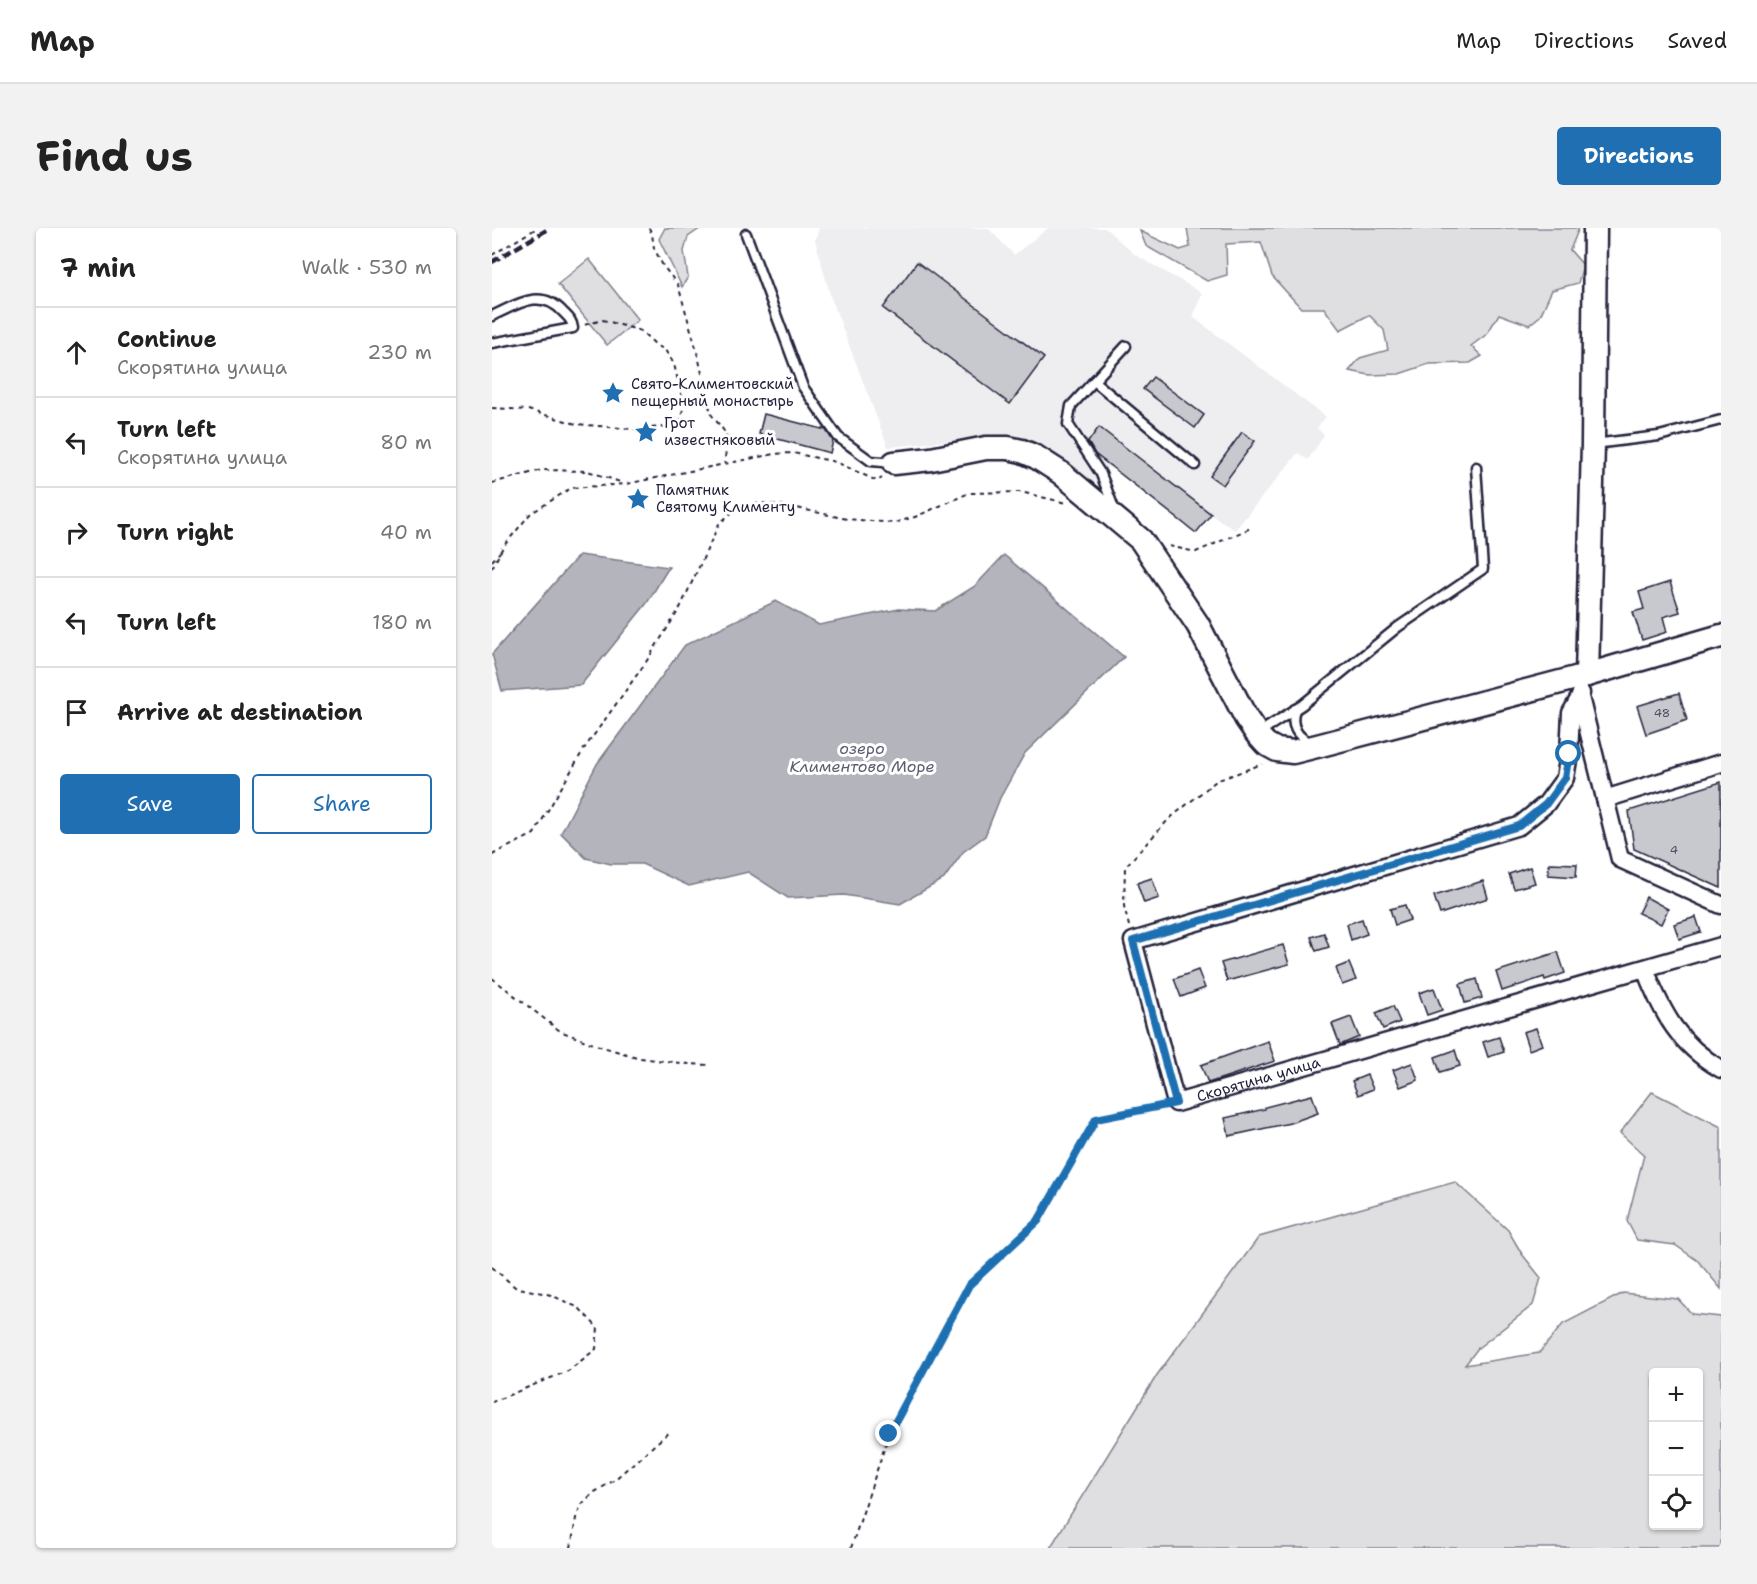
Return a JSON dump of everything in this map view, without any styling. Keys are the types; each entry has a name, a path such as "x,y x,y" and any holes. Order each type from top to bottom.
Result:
{"street":[{"path":"1133,941 1519,826 1546,804 1565,778 1571,713 1580,697 1587,675 1593,444 1595,228"},
{"path":"894,464 986,448 1008,448 1022,451 1061,473 1141,540 1198,625 1246,718 1266,744 1277,750 1293,752 1321,745 1587,675 1721,636"},
{"path":"1580,697 1620,859 1721,905"},
{"path":"1605,799 1721,763"},
{"name":"Скорятина улица","path":"1133,941 1176,1103 1721,946"},
{"path":"1645,969 1656,998 1681,1038 1721,1069"}],"lane":[{"path":"746,234 803,387 838,437 871,461 894,464"},
{"path":"492,316 518,303 545,299 556,305 572,322 573,328 492,343"},
{"path":"1117,520 1101,474 1068,424 1071,406 1126,346"},
{"path":"1094,381 1195,465"},
{"path":"1593,444 1659,436 1721,420"},
{"path":"1257,734 1295,709 1398,627 1483,569 1476,467"},
{"path":"1295,709 1293,728 1309,742 1321,745"}],"path":[{"path":"492,255 537,228"},
{"path":"649,228 654,248 663,266 678,285 697,351 711,414 724,431 728,441 724,464"},
{"path":"492,408 528,410 576,424 632,429 666,427 680,420 684,406 674,364 665,350 641,331 603,320 573,328"},
{"path":"492,561 530,514 570,488 626,484 774,454 793,453 836,462 877,481 894,464"},
{"path":"492,483 542,471 588,471 626,484"},
{"path":"492,855 534,834 584,749 646,662 680,608 719,524 737,508 761,503 847,519 894,523 915,517 969,492 1021,492 1075,506"},
{"path":"1141,540 1196,552 1253,527"},
{"path":"492,568 503,547"},
{"path":"1133,941 1124,906 1125,867 1168,819 1216,781 1293,752"},
{"path":"492,978 560,1030 569,1034 640,1058 689,1065 710,1065"},
{"path":"851,1548 889,1434 969,1285 1038,1221 1096,1119 1176,1103"},
{"path":"492,1268 515,1287 551,1295 579,1308 598,1328 596,1349 568,1371 492,1402"},
{"path":"571,1548 580,1505 593,1493 613,1481 668,1433"}],"shaded area":[{"path":"665,228 701,228 688,237 684,251 688,277 682,287 659,239"},
{"path":"819,228 988,228 1014,255 1048,228 1105,228 1134,254 1202,293 1193,317 1326,417 1317,428 1324,435 1308,460 1298,453 1235,530 1211,515 1196,533 1110,465 1089,489 1057,458 1005,435 888,447 831,298 815,240"},
{"path":"1187,228 1579,228 1570,250 1583,265 1578,283 1552,290 1540,316 1529,325 1499,314 1487,334 1471,346 1482,356 1470,363 1429,364 1399,374 1370,375 1349,371 1360,358 1388,350 1384,330 1369,315 1340,330 1324,308 1301,308 1272,276 1261,242 1226,244 1227,275 1207,281 1146,246 1140,231 1180,250 1190,247"},
{"path":"589,259 638,320 607,345 558,284"},
{"path":"1652,1092 1721,1127 1721,1289 1698,1261 1675,1245 1637,1240 1627,1221 1644,1155 1620,1133"},
{"path":"1455,1182 1508,1230 1522,1254 1541,1278 1533,1305 1478,1348 1465,1365 1539,1353 1563,1324 1623,1293 1678,1299 1692,1314 1721,1317 1721,1548 1050,1548 1157,1375 1259,1237"}],"water":[{"path":"579,555 669,567 647,603 581,685 502,691 492,654"},
{"name":"озеро Климентово Море","path":"1004,555 1124,657 1025,753 1000,798 985,836 963,852 944,879 900,904 844,895 788,898 748,872 689,886 642,864 611,864 586,858 561,833 597,764 685,645 776,601 819,625 899,609 935,611 975,586"}],"building":[{"path":"917,262 1044,358 1010,404 883,308"},
{"path":"1153,377 1204,415 1195,428 1143,389"},
{"path":"764,414 826,430 833,441 830,453 759,434"},
{"path":"1099,427 1211,514 1196,533 1095,454 1088,442"},
{"path":"1242,432 1255,441 1223,485 1210,476"},
{"path":"1670,582 1680,612 1663,617 1667,632 1642,640 1633,612 1644,609 1639,592"},
{"path":"1679,693 1687,720 1646,734 1637,706"},
{"path":"1721,782 1721,888 1634,849 1629,811"},
{"path":"1549,863 1577,864 1576,877 1548,875"},
{"path":"1530,867 1535,883 1514,889 1509,874"},
{"path":"1152,878 1159,898 1144,903 1137,883"},
{"path":"1483,881 1488,898 1440,914 1434,896"},
{"path":"1646,897 1668,909 1661,924 1638,913"},
{"path":"1405,905 1410,920 1395,925 1390,909"},
{"path":"1696,917 1701,932 1679,939 1674,924"},
{"path":"1362,919 1367,934 1351,940 1347,924"},
{"path":"1324,933 1329,947 1316,951 1311,937"},
{"path":"1283,945 1289,964 1227,981 1221,963"},
{"path":"1558,952 1565,973 1545,980 1544,977 1502,991 1496,972"},
{"path":"1349,963 1356,980 1342,985 1336,968"},
{"path":"1198,970 1205,988 1181,997 1174,979"},
{"path":"1477,979 1482,998 1465,1003 1460,984"},
{"path":"1434,988 1442,1010 1427,1015 1419,993"},
{"path":"1393,1006 1400,1022 1383,1029 1376,1013"},
{"path":"1351,1017 1359,1037 1340,1045 1332,1024"},
{"path":"1536,1028 1542,1045 1529,1050 1523,1032"},
{"path":"1499,1037 1504,1052 1488,1057 1483,1042"},
{"path":"1268,1041 1275,1061 1208,1083 1201,1065"},
{"path":"1455,1050 1460,1066 1440,1072 1435,1057"},
{"path":"1412,1063 1418,1080 1400,1087 1393,1070"},
{"path":"1367,1075 1373,1089 1358,1095 1352,1081"},
{"path":"1312,1095 1318,1113 1290,1123 1229,1136 1225,1118"}],"railway":[{"path":"492,262 550,228"}],"place":[{"name":"Свято-Климентовский пещерный монастырь","path":"613,393"},
{"name":"Грот известняковый","path":"646,432"},
{"name":"Памятник Святому Клименту","path":"638,499"}],"route":[{"path":"889,1434 969,1285 1038,1221 1096,1119 1176,1103 1133,941 1519,826 1546,804 1565,778 1569,754"}]}
